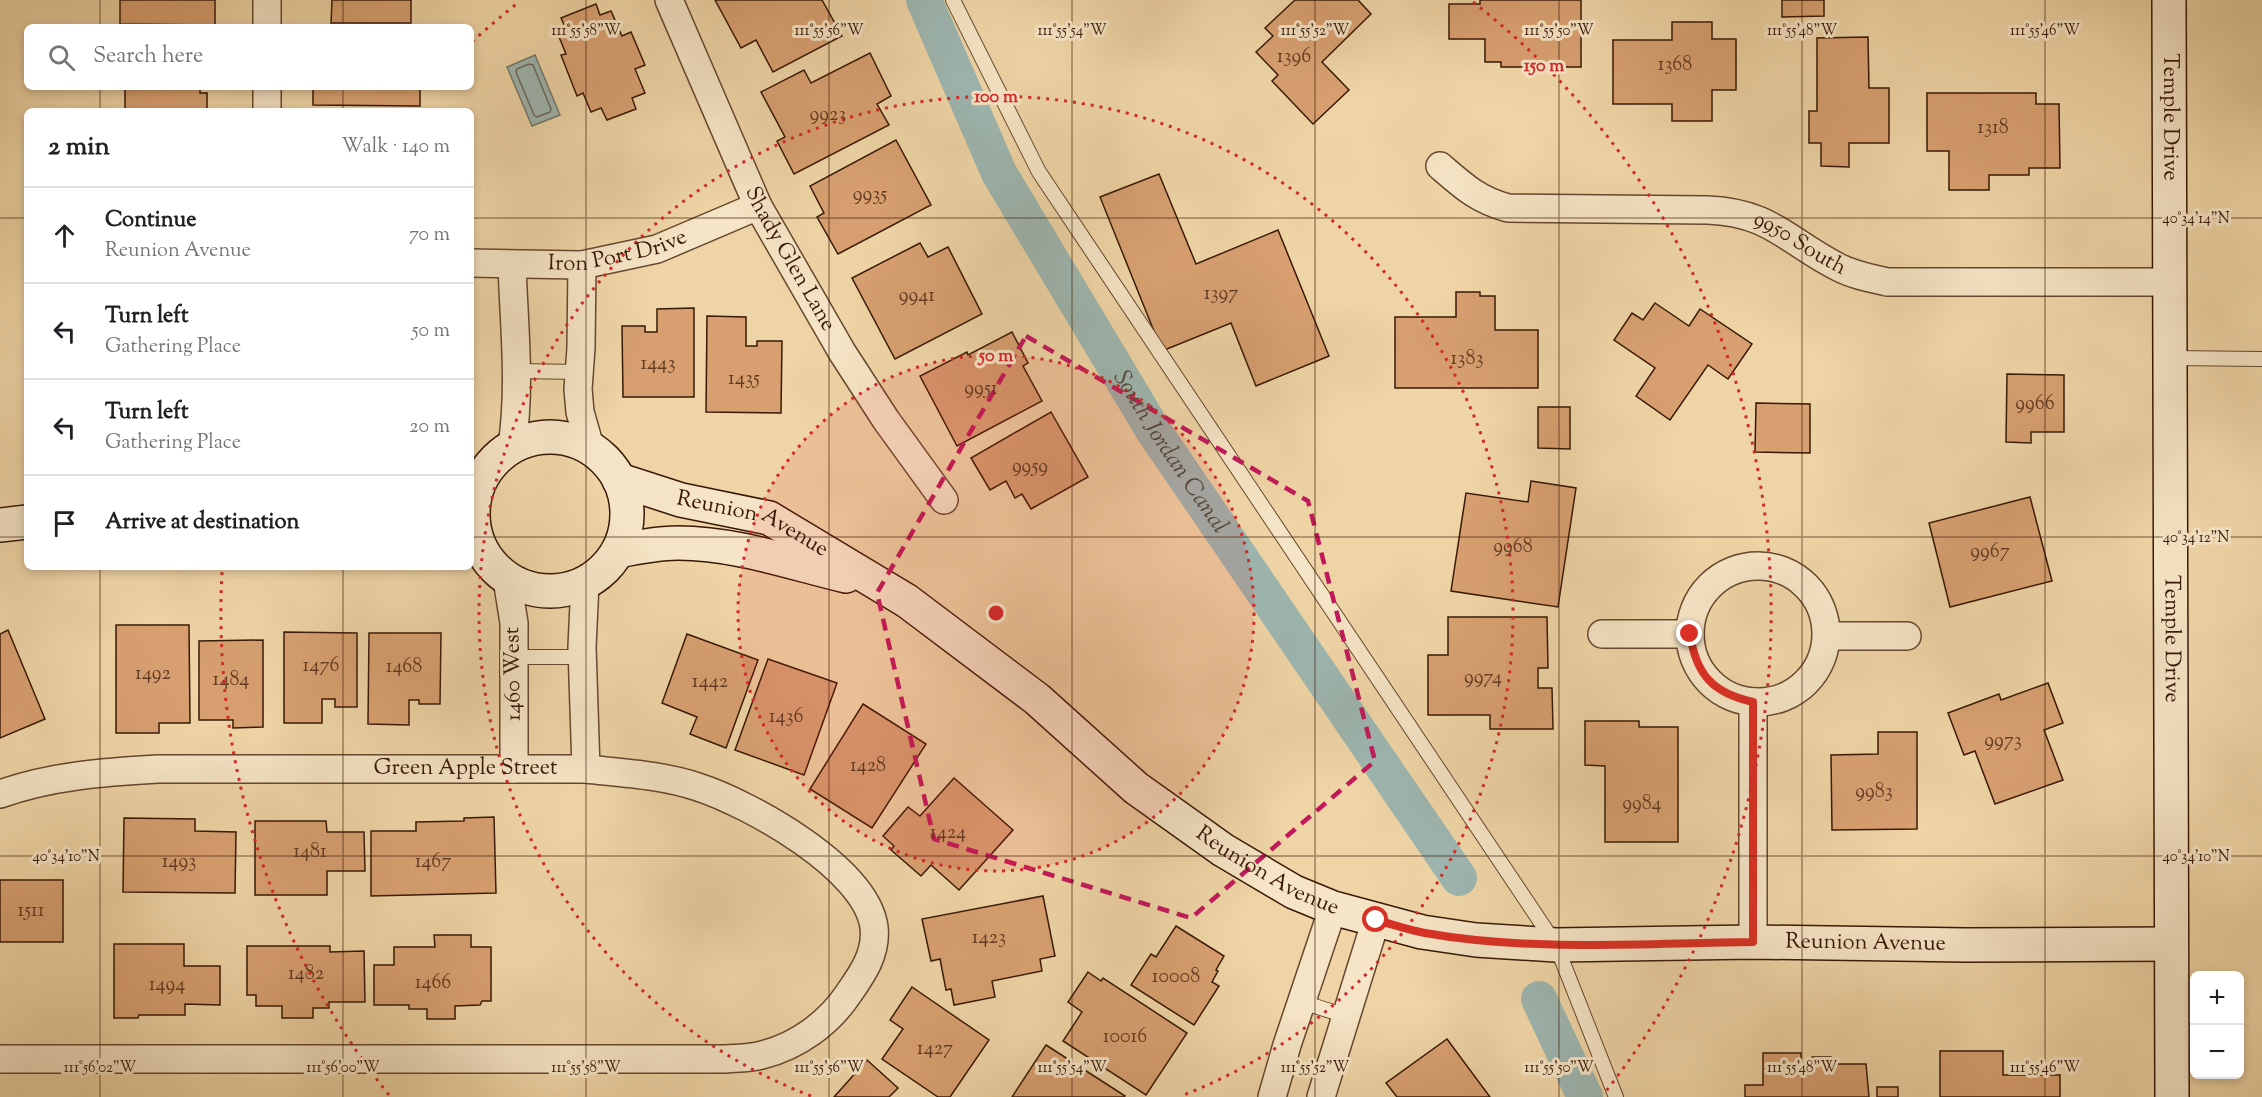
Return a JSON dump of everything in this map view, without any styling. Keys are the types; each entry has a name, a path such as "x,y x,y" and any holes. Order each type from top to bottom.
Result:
{"street":[{"path":"267,0 267,24"},
{"name":"Shady Glen Lane","path":"669,0 758,206 842,352 886,420 944,500"},
{"name":"Temple Drive","path":"2169,0 2172,1097"},
{"path":"267,90 267,108"},
{"name":"9950 South","path":"1440,166 1474,195 1508,208 1707,210 1747,215 1782,231 1840,268 1863,277 1887,282 2170,282"},
{"name":"Iron Port Drive","path":"474,263 582,266 657,249 758,206"},
{"path":"512,265 517,371 517,413 512,446"},
{"path":"582,266 578,389 580,412 590,447"},
{"path":"475,482 493,461 512,446 538,438 564,438 590,447 607,462 619,480 627,503 626,527 618,551 604,569 585,583 559,591 532,590 507,579 475,547"},
{"name":"Reunion Avenue","path":"619,480 681,500 769,518 907,601 1037,699 1137,788 1223,850 1294,892 1333,908 1422,932 1476,940 1556,945 1753,942 1966,945 2172,944"},
{"path":"0,525 24,522"},
{"name":"Reunion Avenue","path":"618,551 648,545 678,543 719,546 879,584"},
{"path":"1759,566 1780,570 1800,580 1814,596 1824,615 1827,636 1822,657 1812,677 1795,691 1775,700 1753,702 1733,698 1716,688 1702,673 1693,655 1690,634 1693,613 1703,594 1718,579 1737,569 1759,566"},
{"name":"1460 West","path":"507,579 514,623 514,769"},
{"path":"585,583 582,657 586,769"},
{"path":"1602,634 1690,634"},
{"path":"1827,636 1907,636"},
{"path":"1753,702 1753,942"},
{"name":"Green Apple Street","path":"0,794 52,779 103,772 158,769 586,769 642,774 698,787 749,809 794,835 831,863 863,897 874,928 873,948 867,967 846,997 820,1026 792,1045 761,1056 726,1059 0,1059"},
{"path":"1272,1097 1333,908"},
{"path":"1321,1097 1376,920"}],"lane":[{"path":"953,0 1039,172 1556,945 1616,1097"},
{"path":"2170,358 2262,359"},
{"path":"517,371 580,372"},
{"path":"515,657 582,657"},
{"path":"1302,1002 1346,1016"}],"highlighted area":[{"path":"1026,336 1308,501 1375,761 1191,918 934,839 877,593"}],"water":[{"path":"535,55 560,115 532,126 507,67"}],"building":[{"path":"120,0 215,0 215,24 120,24"},
{"path":"332,0 411,0 411,23 331,23"},
{"path":"715,0 822,0 842,36 773,72 756,40 741,48"},
{"path":"1295,0 1358,0 1371,14 1322,62 1349,90 1313,124 1272,81 1278,75 1256,52 1273,36 1265,28"},
{"path":"1480,0 1581,0 1581,67 1501,67 1501,62 1485,62 1485,39 1449,39 1449,4 1480,4"},
{"path":"1782,0 1824,0 1824,16 1782,17"},
{"path":"596,4 600,15 611,11 622,36 631,32 645,65 635,69 645,93 632,98 636,109 607,120 601,108 591,112 583,93 577,96 561,55 566,54 557,32 566,29 561,18"},
{"path":"1672,22 1712,22 1712,39 1736,39 1736,90 1712,90 1712,121 1672,121 1672,104 1613,104 1613,40 1672,40"},
{"path":"1868,37 1869,88 1889,88 1889,143 1849,143 1849,167 1821,166 1821,143 1809,143 1809,111 1817,111 1817,38"},
{"path":"870,53 891,96 877,104 889,125 794,174 777,141 785,137 761,92 804,70 811,83"},
{"path":"125,90 200,90 200,93 207,93 207,108 125,108"},
{"path":"313,90 420,90 420,106 313,105"},
{"path":"1927,93 2036,93 2036,104 2059,104 2060,168 2029,168 2029,175 1989,175 1989,190 1949,190 1949,151 1927,151"},
{"path":"896,140 931,205 838,254 817,217 824,213 810,186"},
{"path":"1159,174 1196,264 1278,230 1329,356 1256,386 1231,323 1162,351 1100,197"},
{"path":"920,243 928,257 948,247 982,314 895,359 852,278"},
{"path":"1456,292 1480,292 1480,296 1495,296 1495,330 1538,330 1538,388 1395,388 1395,317 1456,317"},
{"path":"1655,303 1689,326 1700,309 1752,344 1728,379 1708,365 1670,420 1636,396 1655,368 1614,340 1632,313 1643,320"},
{"path":"694,308 694,397 623,397 622,326 645,326 645,332 657,332 657,309"},
{"path":"707,316 746,317 746,346 757,346 757,341 782,341 781,413 706,412"},
{"path":"1012,332 1028,363 1023,366 1042,401 957,446 920,376"},
{"path":"2007,374 2064,375 2064,432 2031,432 2031,443 2006,442"},
{"path":"1756,403 1810,404 1810,453 1755,452"},
{"path":"1538,407 1570,407 1570,449 1538,448"},
{"path":"1051,412 1088,477 1031,509 1022,494 1015,498 1006,481 990,490 971,458"},
{"path":"1531,481 1576,488 1558,607 1451,591 1466,493 1528,502"},
{"path":"2030,497 2052,581 1950,607 1929,523"},
{"path":"1448,617 1547,617 1548,668 1538,668 1538,688 1552,688 1553,729 1490,729 1490,715 1428,715 1428,655 1448,655"},
{"path":"116,625 189,625 190,723 159,723 159,733 116,733"},
{"path":"8,630 45,719 0,738 0,634"},
{"path":"284,632 357,633 357,707 335,707 335,699 322,699 322,723 284,723"},
{"path":"369,633 441,633 440,704 419,704 419,700 409,700 409,725 368,724"},
{"path":"687,634 758,660 726,748 690,734 697,717 662,703"},
{"path":"263,640 263,727 233,728 233,720 199,720 199,641"},
{"path":"768,659 837,683 804,775 735,750"},
{"path":"2048,683 2063,723 2044,730 2063,780 1995,804 1975,751 1964,755 1948,713 1999,694 2001,700"},
{"path":"863,704 926,744 872,828 810,789"},
{"path":"1585,721 1639,721 1639,727 1678,727 1678,842 1605,842 1605,766 1585,765"},
{"path":"1878,732 1917,732 1917,829 1832,830 1831,755 1878,754"},
{"path":"954,778 1013,830 959,890 931,865 921,876 891,850 894,846 883,836 908,807 920,816"},
{"path":"494,817 496,893 371,896 371,831 416,831 416,822 464,821 464,818"},
{"path":"124,818 195,819 195,831 236,832 235,893 123,892"},
{"path":"255,821 326,821 327,832 364,832 365,871 327,871 327,895 255,895"},
{"path":"0,880 63,880 63,942 0,942"},
{"path":"1043,896 1055,956 1040,959 1042,971 992,981 995,997 954,1005 951,989 946,990 940,959 931,961 922,919"},
{"path":"1176,926 1224,956 1212,982 1219,986 1194,1025 1131,985 1151,954 1156,957"},
{"path":"434,935 471,935 471,947 491,947 491,1001 482,1001 480,1005 455,1006 455,1019 427,1019 427,1009 409,1009 409,1005 374,1005 374,965 394,965 394,947 435,947"},
{"path":"114,944 184,944 184,966 220,966 220,1005 185,1004 185,1015 139,1015 138,1018 114,1018"},
{"path":"247,946 330,946 330,952 364,951 365,1002 329,1002 329,1008 313,1008 313,1018 282,1018 282,1006 256,1006 256,995 247,995"},
{"path":"1088,972 1101,981 1103,978 1187,1033 1146,1095 1063,1041 1082,1012 1068,1002"},
{"path":"912,987 989,1040 950,1097 938,1097 882,1059 903,1029 890,1020"},
{"path":"1447,1039 1490,1097 1397,1097 1386,1083"},
{"path":"1046,1045 1125,1096 1012,1097"},
{"path":"1940,1051 2003,1051 2003,1075 2060,1075 2060,1097 1940,1097"},
{"path":"1763,1053 1801,1053 1801,1067 1812,1067 1812,1057 1831,1057 1831,1064 1866,1064 1869,1097 1745,1097 1745,1085 1763,1085"},
{"path":"867,1060 898,1088 889,1097 834,1097"},
{"path":"1877,1087 1898,1087 1898,1097 1877,1097"}],"waterway":[{"name":"South Jordan Canal","path":"924,0 999,173 1153,430 1459,878"},
{"name":"South Jordan Canal","path":"1539,999 1585,1097"}],"route":[{"path":"1376,920 1422,932 1476,940 1556,945 1753,942 1753,702 1733,698 1716,688 1702,673 1693,655 1690,634"}]}
